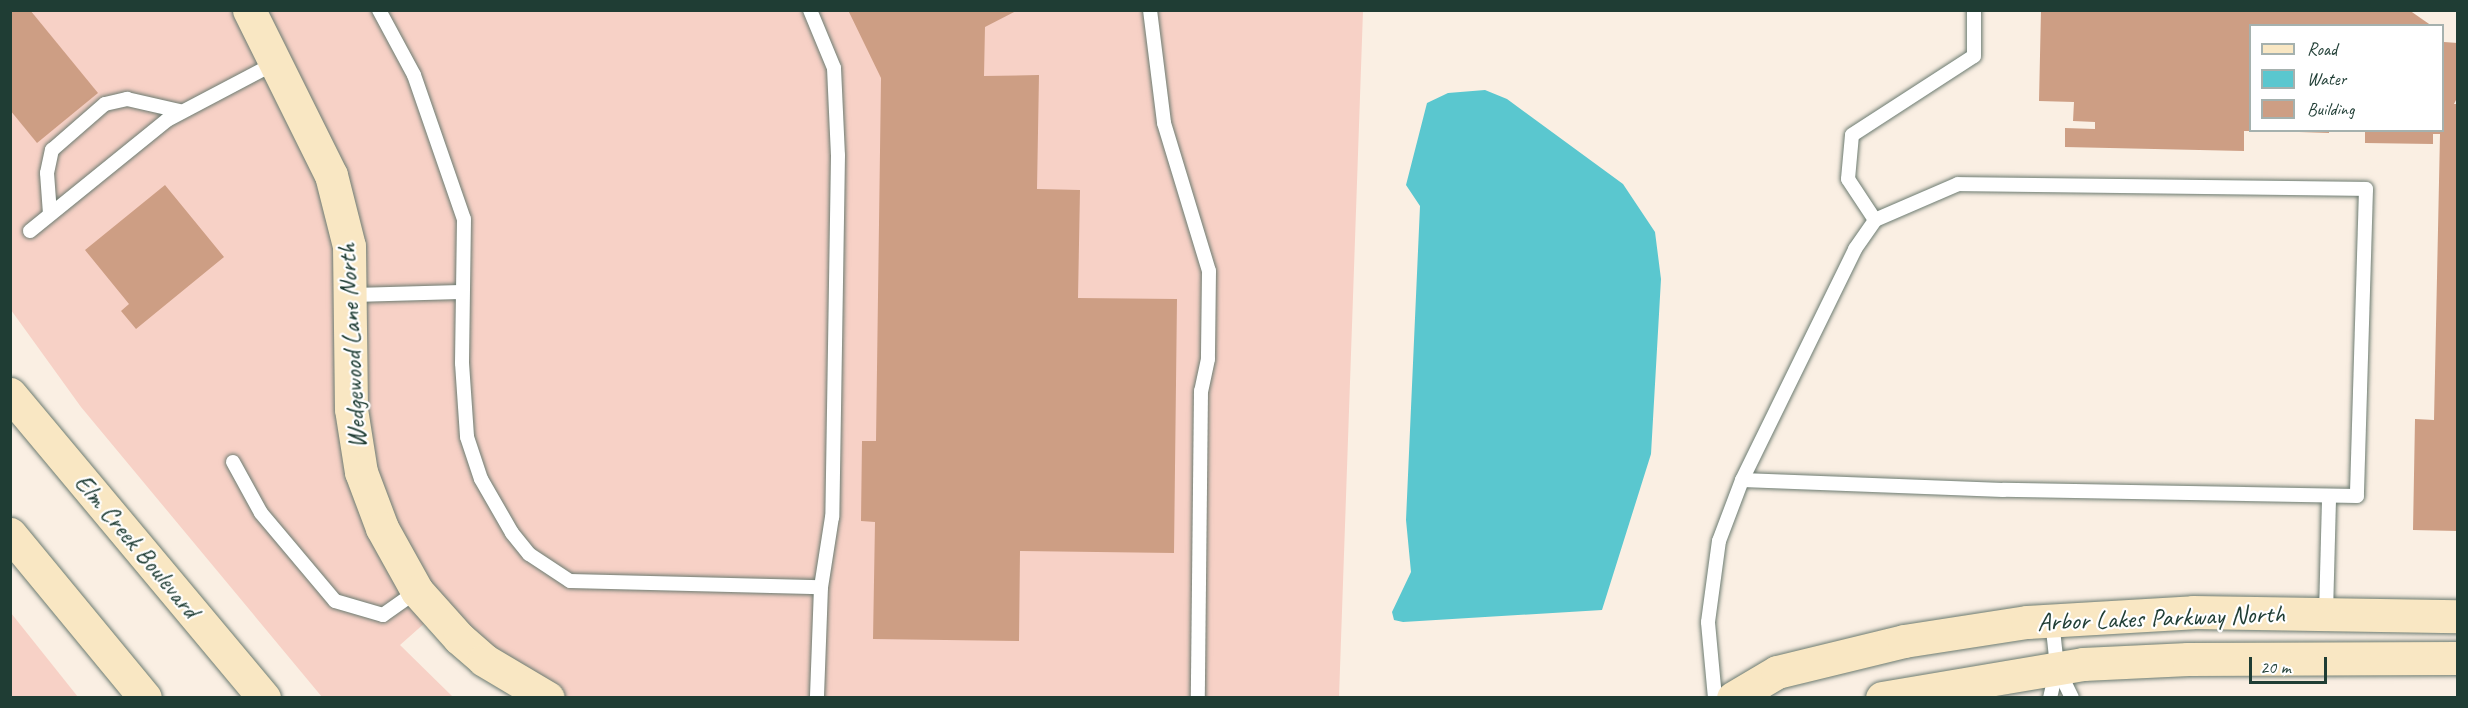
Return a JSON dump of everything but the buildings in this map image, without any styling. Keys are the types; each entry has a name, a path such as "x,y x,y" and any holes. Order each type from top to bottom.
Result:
{"street":[{"name":"Wedgewood Lane North","path":"249,10 331,175 349,246 352,295 351,409 361,472 382,528 417,591 459,638 530,694"},
{"name":"Elm Creek Boulevard","path":"10,394 264,698"},
{"path":"10,534 145,698"},
{"name":"Arbor Lakes Parkway North","path":"1732,698 1788,669 1904,641 2052,620 2193,612 2457,616"},
{"name":"Arbor Lakes Parkway North","path":"1882,698 2053,682 2199,658 2457,658"}],"lane":[{"path":"380,10 414,75 464,219 462,401 467,437 496,508 529,554 570,581 821,587"},
{"path":"810,10 834,68 838,144 832,518 821,587 818,698"},
{"path":"1149,10 1164,123 1209,271 1208,359 1201,392 1198,698"},
{"path":"1875,220 1848,179 1852,135 1974,56 1974,10"},
{"path":"30,231 180,111 275,63"},
{"path":"50,214 47,173 52,150 105,104 127,99 180,111"},
{"path":"1715,698 1708,622 1719,541 1742,480 1855,249 1875,220 1958,184 2366,189 2357,496 2003,490 1742,480"},
{"path":"352,295 462,292"},
{"path":"233,462 261,513 335,602 383,615 417,591"},
{"path":"2326,614 2329,496"},
{"path":"2052,620 2053,682 2072,698"}],"shaded area":[{"path":"10,11 1363,11 1339,697 548,697 435,614 400,645 453,697 322,697 81,407 11,310"},
{"path":"11,613 78,697 11,697"}],"water":[{"path":"1485,90 1507,99 1623,184 1655,232 1661,279 1651,454 1602,610 1403,622 1394,620 1392,612 1411,572 1406,520 1420,206 1406,185 1427,103 1448,93"}]}
